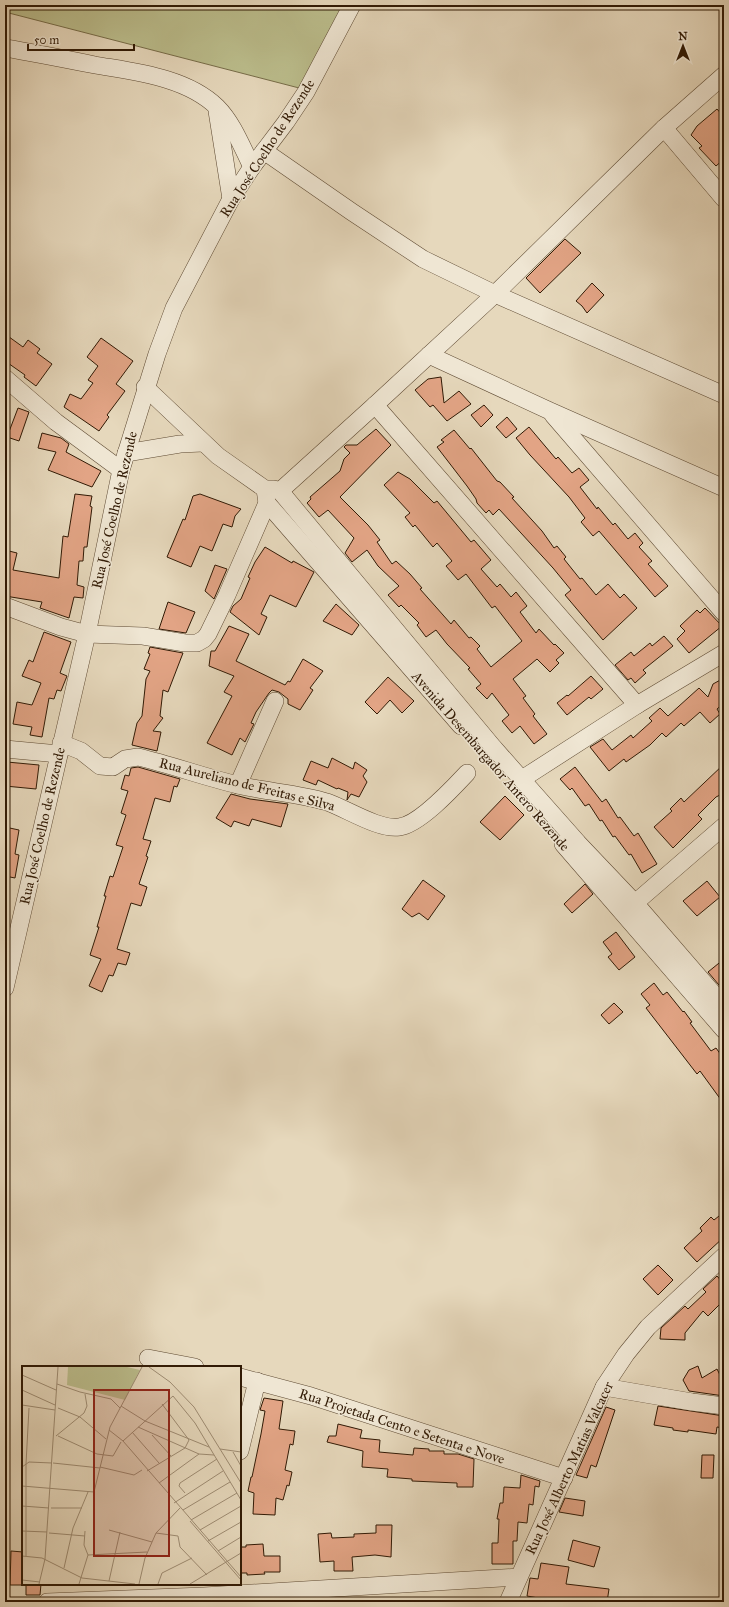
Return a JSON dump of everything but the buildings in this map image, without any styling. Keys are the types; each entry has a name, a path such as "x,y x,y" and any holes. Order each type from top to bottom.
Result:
{"street":[{"name":"Rua José Coelho de Rezende","path":"5,988 86,634 121,470 145,387 174,308 231,199 306,92 352,5"},
{"path":"5,48 170,81 201,96 217,107 230,125 252,167"},
{"path":"5,606 60,627 86,634 143,636 185,643 197,643 204,639 228,595 271,494 376,406 495,294 664,128 724,75"},
{"path":"217,107 231,199"},
{"path":"664,128 724,199"},
{"path":"264,151 352,212 423,258 495,294 724,395"},
{"path":"429,355 550,411 724,488"},
{"path":"5,378 56,422 121,470"},
{"name":"Avenida Desembargador Antero Rezende","path":"145,387 202,443 271,494 541,809 691,980 724,1006"},
{"path":"376,406 637,705"},
{"path":"550,411 724,613"},
{"path":"126,453 180,444 202,443"},
{"name":"Avenida Desembargador Antero Rezende","path":"370,610 522,780 541,809"},
{"path":"522,780 637,705 724,653"},
{"path":"238,785 275,701"},
{"path":"5,749 60,748"},
{"name":"Rua Aureliano de Freitas e Silva","path":"60,748 81,751 100,766 113,766 125,759 138,757 238,785 313,798 350,811 378,824 399,827 408,824 426,812 467,773"},
{"path":"635,903 724,826"},
{"name":"Avenida Desembargador Antero Rezende","path":"574,847 635,903 691,980 724,1030"},
{"name":"Rua José Alberto Matias Valcacer","path":"508,1602 604,1387 626,1354 648,1327 724,1256"},
{"path":"148,1358 190,1366"},
{"name":"Rua Projetada Cento e Setenta e Nove","path":"241,1378 311,1396 564,1478"},
{"path":"241,1447 257,1382"},
{"path":"604,1387 724,1406"},
{"path":"47,1602 518,1577"}],"green space":[{"path":"5,5 347,5 303,89 5,12"}]}
